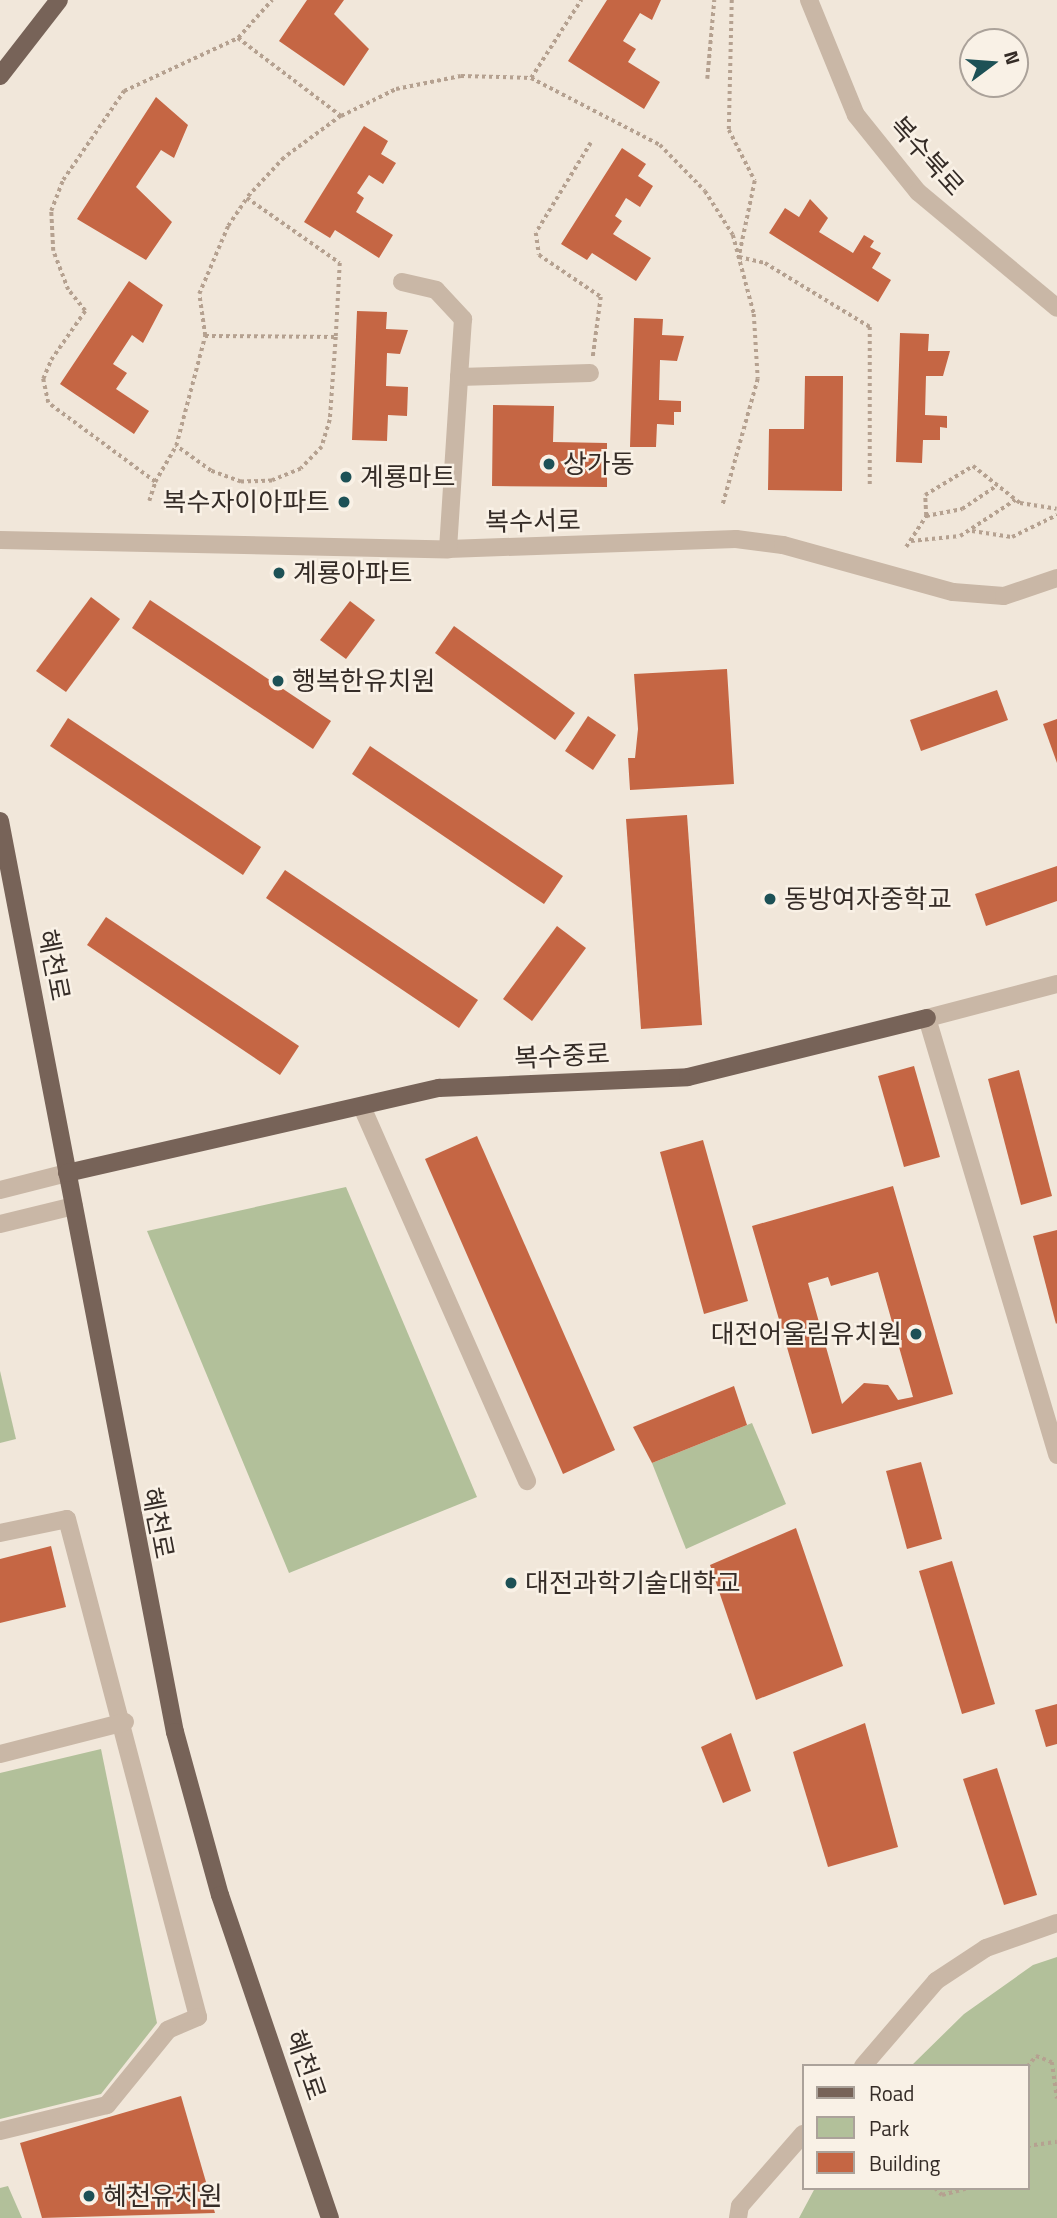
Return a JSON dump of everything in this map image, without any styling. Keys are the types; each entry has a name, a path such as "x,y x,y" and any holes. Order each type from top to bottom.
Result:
{"main road":[{"path":"0,76 59,0"},
{"name":"혜천로","path":"0,821 175,1732 220,1895 330,2218"},
{"name":"복수중로","path":"67,1173 439,1088 688,1077 927,1018"}],"street":[{"name":"복수북로","path":"809,0 856,116 910,183 1057,308"},
{"path":"402,282 436,290 463,319 448,549"},
{"path":"459,377 590,373"},
{"name":"복수서로","path":"0,540 448,549 736,539 783,545 953,592 1004,596 1057,578"},
{"name":"복수중로","path":"927,1018 1057,984"},
{"path":"927,1018 1057,1455"},
{"path":"362,1107 527,1481"},
{"path":"0,1190 67,1173"},
{"path":"0,1224 74,1206"},
{"path":"0,1533 67,1519 125,1722 198,2017 168,2030 107,2105 0,2131"},
{"path":"0,1754 125,1722"},
{"path":"865,2064 936,1981 986,1948 1057,1923"},
{"path":"738,2218 740,2206 802,2135"}],"path":[{"path":"155,482 48,403 43,379 51,360 85,311 68,290 53,251 51,211 63,180 124,91 238,38 272,0"},
{"path":"531,78 582,0"},
{"path":"706,79 714,0"},
{"path":"732,0 729,130 755,181 739,257"},
{"path":"238,38 341,116"},
{"path":"149,500 155,482 176,446 205,336 199,294 228,226 247,198 284,158 341,116 396,89 461,76 531,78 660,145 705,191 739,257 754,314 758,379 723,504"},
{"path":"590,373 601,297 539,255 536,233 591,144"},
{"path":"176,446 211,471 240,482 272,481 301,469 322,447 330,420 340,263 247,198"},
{"path":"739,257 765,263 870,327 870,487"},
{"path":"205,336 336,337"},
{"path":"906,547 926,516 925,495 973,466 995,487 1015,500 1057,512"},
{"path":"926,516 962,509 995,487"},
{"path":"910,541 938,542 971,530 1015,500"},
{"path":"971,530 1012,537 1057,512"},
{"path":"1029,2065 1036,2056 1052,2062 1057,2099"},
{"path":"1029,2146 1057,2142"},
{"path":"937,2190 942,2195 961,2190"}],"green space":[{"path":"346,1187 477,1497 289,1573 147,1231"},
{"path":"0,1371 16,1439 0,1443"},
{"path":"752,1423 786,1504 686,1549 652,1463"},
{"path":"101,1749 157,2023 101,2094 0,2119 0,1773"},
{"path":"1057,1957 1057,2218 799,2218 814,2190 1029,2190 1029,2064 913,2064 964,2014 1033,1965"},
{"path":"8,2186 22,2218 0,2218 0,2188"}],"building":[{"path":"307,0 344,0 334,14 369,49 344,86 279,41"},
{"path":"607,0 661,0 652,20 640,13 623,41 636,49 628,62 660,82 644,109 568,61"},
{"path":"156,97 188,125 174,158 161,150 136,187 172,222 146,260 77,219"},
{"path":"364,126 388,141 381,154 396,163 383,184 369,175 357,193 364,198 356,212 393,235 379,258 335,230 330,238 304,222"},
{"path":"622,148 646,164 638,176 653,186 640,207 626,198 615,216 622,221 613,234 651,258 636,281 592,253 587,260 561,244"},
{"path":"810,199 828,218 819,232 853,253 864,235 874,241 870,247 881,253 872,268 891,280 878,302 769,233 785,208 799,217"},
{"path":"129,281 163,305 143,343 132,335 113,364 127,373 116,389 149,411 134,434 60,384"},
{"path":"357,311 387,312 386,329 408,330 400,354 387,353 386,386 408,387 407,416 388,415 387,441 352,440"},
{"path":"634,318 663,319 662,335 684,336 677,361 660,360 659,400 681,401 681,412 674,412 674,425 657,424 656,447 630,447"},
{"path":"900,333 929,334 928,351 950,351 943,376 926,376 925,415 947,416 947,428 940,427 940,440 923,440 922,463 896,462"},
{"path":"805,376 843,376 842,491 768,490 769,429 804,429"},
{"name":"상가동","path":"493,405 554,406 553,442 607,443 607,487 492,486"},
{"path":"91,597 120,619 66,692 36,671"},
{"path":"150,600 331,721 313,749 132,628"},
{"path":"350,601 375,620 346,659 320,640"},
{"path":"454,626 575,713 555,740 435,653"},
{"path":"727,669 734,784 630,790 628,758 635,758 638,729 634,674"},
{"path":"997,690 1008,720 921,751 910,720"},
{"path":"588,716 616,735 593,770 565,751"},
{"path":"68,718 261,847 243,875 50,746"},
{"path":"1057,719 1057,763 1043,724"},
{"path":"370,746 563,876 544,904 352,774"},
{"path":"687,815 702,1025 641,1029 626,819"},
{"path":"1057,866 1057,901 986,926 975,894"},
{"path":"285,870 478,1000 459,1028 266,898"},
{"path":"106,917 299,1046 280,1075 87,945"},
{"path":"557,926 586,948 532,1021 503,999"},
{"path":"914,1066 940,1157 904,1167 878,1076"},
{"path":"1019,1070 1052,1196 1021,1205 988,1079"},
{"path":"477,1136 615,1450 563,1474 425,1159"},
{"path":"703,1140 748,1301 704,1314 660,1152"},
{"name":"대전어울림유치원","path":"893,1186 953,1394 812,1434 752,1226","holes":["878,1272 913,1397 898,1400 888,1385 864,1383 842,1404 808,1283 828,1277 831,1286"]},
{"path":"1057,1230 1057,1323 1056,1324 1033,1236"},
{"path":"734,1386 747,1425 652,1463 633,1427"},
{"path":"921,1462 942,1539 907,1549 886,1471"},
{"path":"796,1528 843,1666 756,1700 710,1565"},
{"path":"51,1546 66,1607 0,1623 0,1559"},
{"path":"952,1561 995,1704 962,1714 919,1571"},
{"path":"1057,1704 1057,1744 1046,1747 1035,1710"},
{"path":"865,1723 898,1847 828,1867 793,1752"},
{"path":"731,1733 751,1791 723,1803 701,1747"},
{"path":"997,1768 1037,1895 1004,1905 963,1779"},
{"path":"181,2096 215,2213 42,2218 20,2143"}],"place":[{"name":"상가동","path":"549,464"},
{"name":"계룡마트","path":"346,477"},
{"name":"복수자이아파트","path":"344,502"},
{"name":"계룡아파트","path":"279,573"},
{"name":"행복한유치원","path":"278,681"},
{"name":"동방여자중학교","path":"770,899"},
{"name":"대전어울림유치원","path":"916,1334"},
{"name":"대전과학기술대학교","path":"511,1583"},
{"name":"혜천유치원","path":"89,2196"}]}
